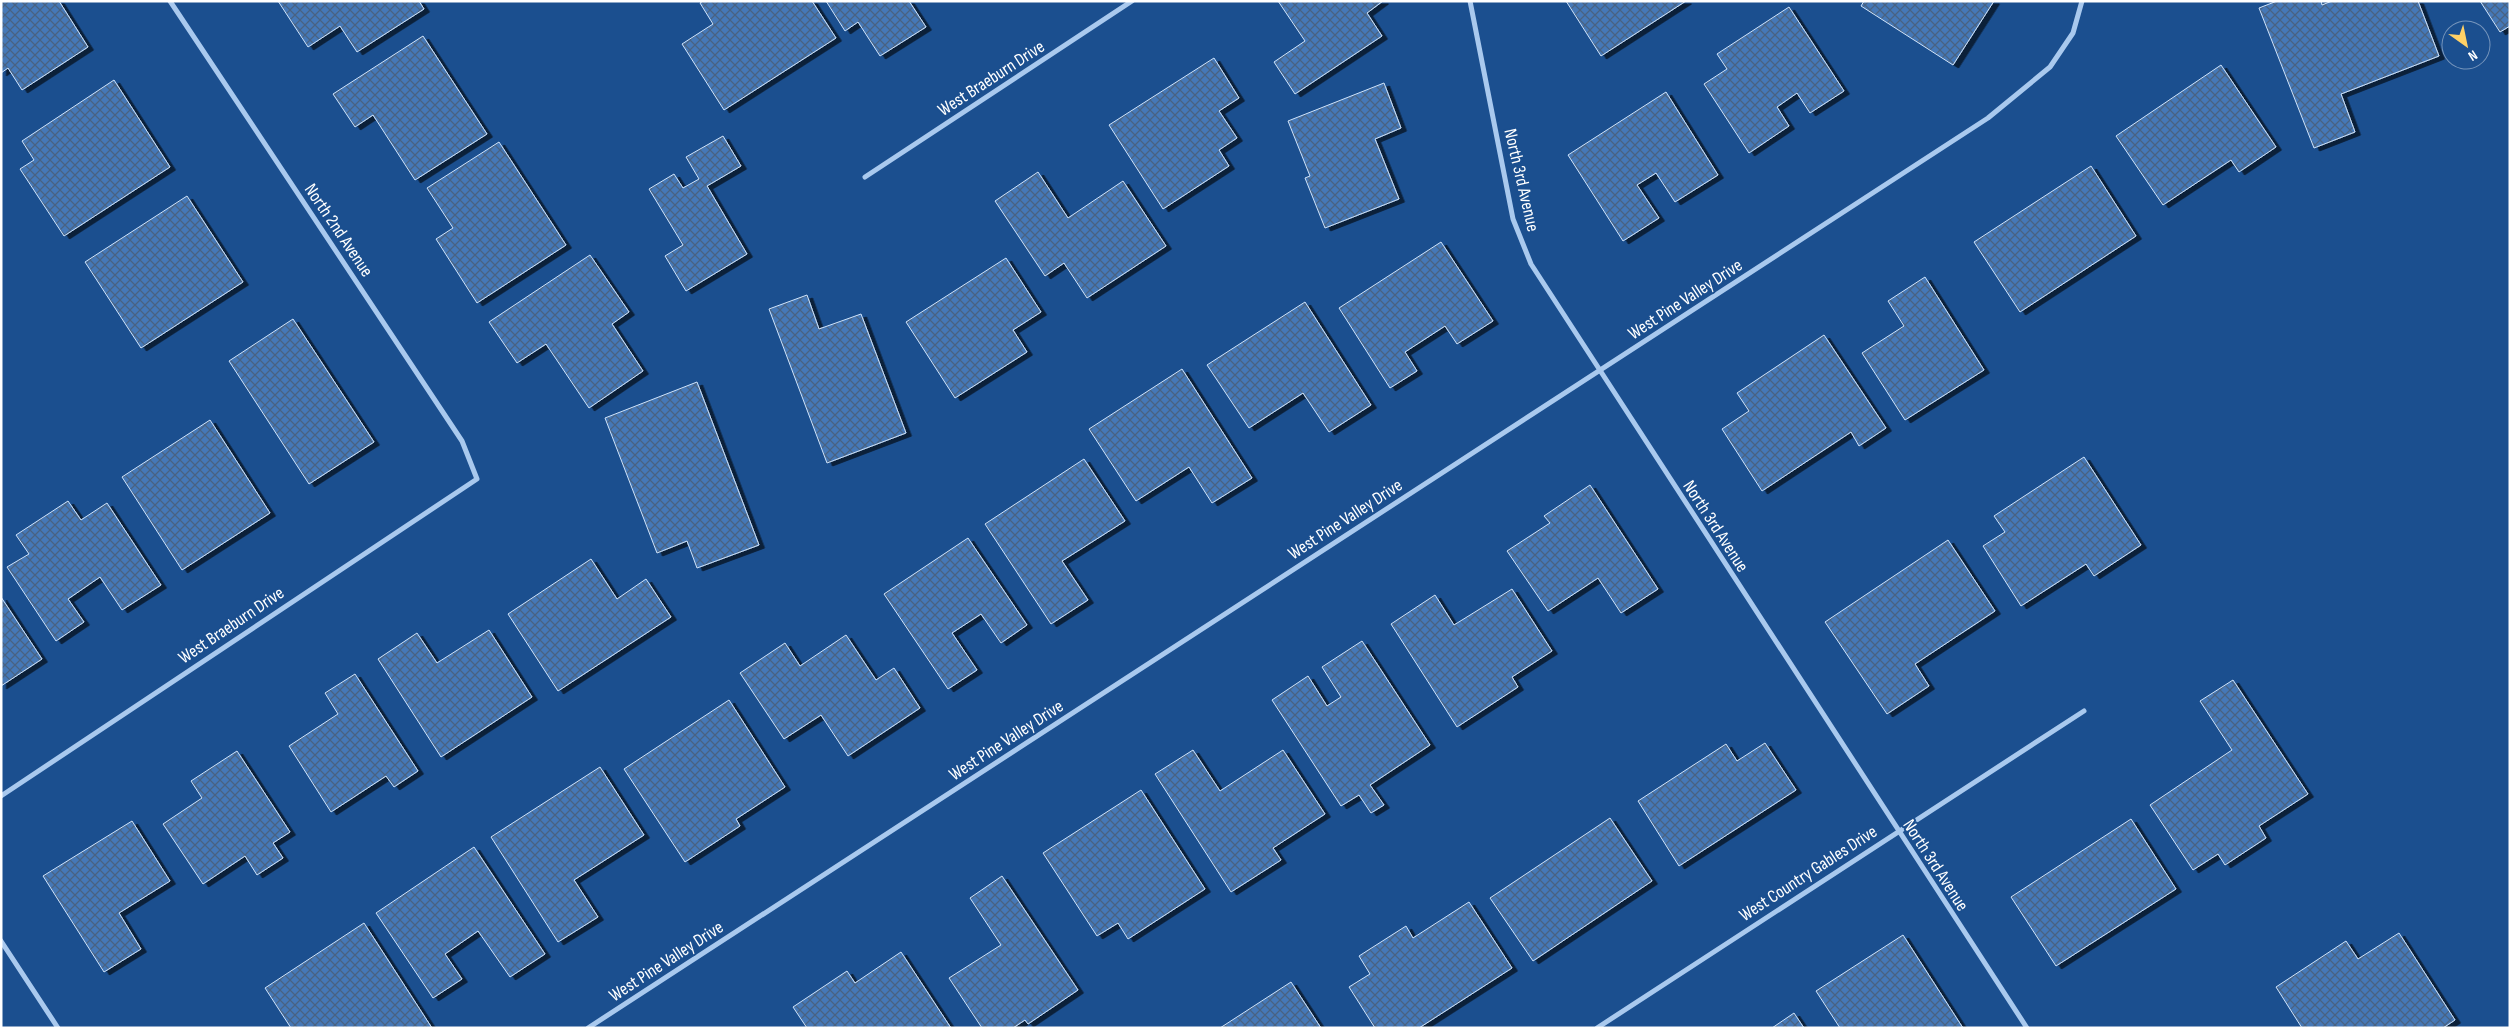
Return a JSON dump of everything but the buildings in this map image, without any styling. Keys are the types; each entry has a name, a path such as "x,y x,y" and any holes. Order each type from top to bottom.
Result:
{"street":[{"name":"North 2nd Avenue","path":"170,1 462,441 477,478"},
{"name":"West Braeburn Drive","path":"865,177 1132,1"},
{"name":"North 3rd Avenue","path":"1470,1 1513,219 1531,264 2027,1028"},
{"name":"West Pine Valley Drive","path":"588,1028 1988,118 2050,67 2073,33 2082,1"},
{"name":"West Braeburn Drive","path":"1,796 477,478"},
{"name":"West Country Gables Drive","path":"1597,1028 2084,711"},
{"path":"1,941 58,1028"}]}
